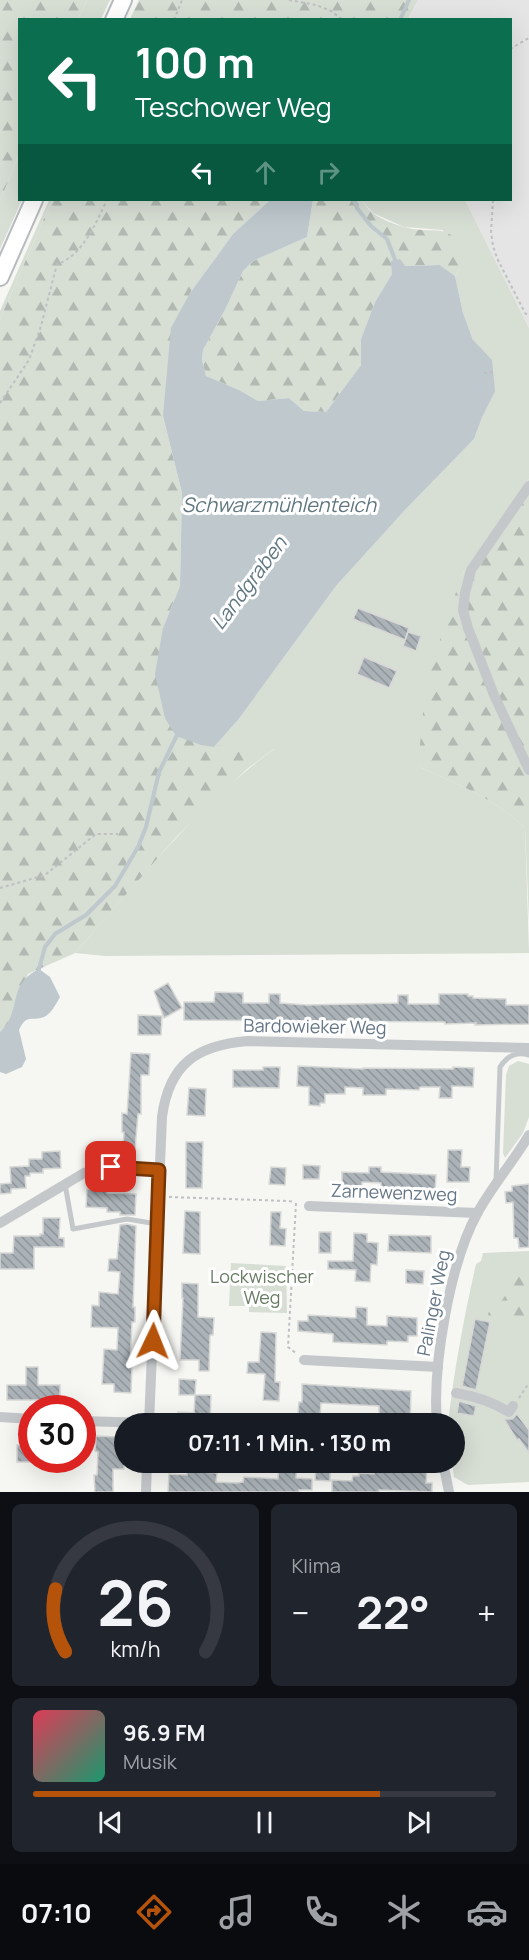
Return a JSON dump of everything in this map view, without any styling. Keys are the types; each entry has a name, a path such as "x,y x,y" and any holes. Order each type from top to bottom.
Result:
{"main road":[{"path":"115,18 123,0"},
{"path":"0,278 34,201"}],"street":[{"path":"529,486 471,570 465,593 464,610 468,628 494,695 529,770"},
{"name":"Bardowieker Weg","path":"149,1413 157,1197 164,1102 172,1080 187,1061 212,1046 248,1041 529,1048"},
{"name":"Palinger Weg","path":"436,1413 435,1394 447,1306 463,1243 496,1181 529,1135"},
{"path":"0,1223 84,1173 100,1168 159,1170"},
{"name":"Zarnewenzweg","path":"309,1206 477,1213"},
{"path":"304,1360 438,1367"},
{"path":"456,1393 490,1403 509,1412 513,1406"},
{"path":"0,1417 18,1418"},
{"path":"96,1421 114,1422"},
{"path":"146,1492 147,1473"},
{"path":"445,1473 449,1492"}],"lane":[{"path":"496,1181 501,1067 510,1056 517,1053 529,1055"},
{"path":"65,1184 73,1229 127,1219 157,1224"}],"path":[{"path":"175,18 182,0"},
{"path":"289,0 316,5 341,18"},
{"path":"512,48 529,38"},
{"path":"0,403 29,360 41,326 57,264 69,260 78,250 106,201"},
{"path":"493,201 491,232 493,246 525,313 529,316"},
{"path":"484,373 493,372"},
{"path":"0,888 45,875 96,834 118,834"},
{"path":"157,1197 288,1201 309,1206"},
{"path":"296,1203 288,1347 304,1360"},
{"path":"513,1406 529,1383"}],"shaded area":[{"path":"418,0 529,0 529,328 466,201 512,201 512,18 409,18"}],"green space":[{"path":"0,0 87,0 78,18 18,18 18,156 0,201"},
{"path":"87,0 110,0 101,18 78,18"},
{"path":"139,0 418,0 409,18 130,18"},
{"path":"18,156 18,201 22,201 0,249 0,201"},
{"path":"49,201 52,201 0,319 0,311"},
{"path":"52,201 269,201 233,234 190,293 163,416 182,493 180,586 163,628 201,745 275,748 247,769 177,836 75,953 28,974 12,1019 0,1032 0,319"},
{"path":"313,201 362,201 372,213 392,223 404,227 437,230 450,235 455,241 460,269 455,276 440,265 404,266 392,274 375,302 361,339 361,365 326,412 304,411 289,398 258,401 206,376 202,360 203,350 243,271 253,261 307,237"},
{"path":"362,201 466,201 529,328 529,479 462,574 418,766 488,800 525,828 529,953 105,956 75,953 194,819 246,771 274,749 214,747 238,720 336,586 474,439 483,415 473,340 463,313 455,276 460,269 443,230 404,227 373,213"},
{"path":"529,479 529,922 525,828 488,800 418,766 426,682 462,574"},
{"path":"518,1061 529,1064 529,1117 523,1133 505,1158 503,1153 506,1075 509,1066"},
{"path":"529,1251 529,1482 468,1485 454,1477 453,1473 465,1473 465,1413 449,1413 453,1384 476,1264 481,1261 483,1253"},
{"path":"516,1258 529,1263 529,1328 489,1317 488,1314 505,1296 509,1267"},
{"name":"Lockwischer Weg","path":"231,1263 286,1266 287,1313 249,1312 249,1306 229,1306"}],"water":[{"name":"Schwarzmühlenteich","path":"269,201 313,201 307,237 253,261 243,271 203,350 202,360 206,376 258,401 289,398 304,411 326,412 361,365 361,339 375,302 392,274 391,261 400,259 405,266 440,265 455,276 463,313 473,340 492,360 495,391 474,439 336,586 238,720 214,747 176,736 165,718 155,674 163,628 180,586 182,493 163,416 171,328 190,293 233,234"},
{"path":"39,969 50,977 60,997 47,1016 27,1020 19,1030 26,1059 22,1067 6,1074 0,1072 0,1032 11,1016 22,983"}],"building":[{"path":"358,608 409,628 405,640 353,619"},
{"path":"408,632 421,636 416,651 403,646"},
{"path":"364,657 397,671 389,688 357,674"},
{"path":"168,983 182,1008 164,1018 154,991"},
{"path":"215,992 243,993 243,1003 269,1003 269,994 280,994 280,1003 307,1005 398,1003 398,995 408,995 408,1004 439,1004 439,994 468,994 473,998 506,999 506,1005 529,1005 529,1024 184,1020 184,1002 214,1002"},
{"path":"138,1015 162,1016 161,1035 138,1035"},
{"path":"131,1053 150,1054 149,1075 141,1075 141,1114 138,1114 135,1150 123,1150 122,1113 127,1114"},
{"path":"298,1066 363,1069 474,1068 473,1087 452,1086 452,1098 439,1098 440,1087 420,1087 419,1090 386,1089 386,1095 363,1095 363,1088 345,1087 345,1094 325,1094 325,1103 320,1103 320,1106 309,1105 309,1087 297,1086"},
{"path":"263,1067 280,1067 279,1088 233,1087 233,1070 263,1070"},
{"path":"189,1088 206,1089 205,1116 187,1115"},
{"path":"186,1142 203,1142 202,1188 186,1188"},
{"path":"448,1150 462,1150 461,1167 470,1167 469,1182 447,1182"},
{"path":"60,1151 61,1168 43,1169 43,1173 30,1173 30,1176 25,1176 26,1188 11,1189 11,1193 0,1194 0,1184 11,1183 10,1167 29,1166 29,1159 42,1159 42,1152"},
{"path":"303,1165 320,1166 319,1179 303,1179"},
{"path":"271,1167 286,1168 285,1185 269,1184"},
{"path":"369,1167 381,1167 381,1172 436,1175 435,1193 381,1191 381,1183 362,1182 362,1188 342,1188 342,1172 369,1173"},
{"path":"529,1184 529,1247 519,1248 518,1238 514,1238 513,1202 506,1203 505,1192 512,1191 512,1186"},
{"path":"87,1189 107,1190 107,1193 136,1194 135,1215 120,1215 120,1212 107,1212 107,1208 86,1207"},
{"path":"185,1211 200,1212 200,1254 183,1253"},
{"path":"271,1212 281,1212 280,1228 286,1229 285,1246 270,1245"},
{"path":"43,1218 60,1218 59,1238 64,1238 64,1247 34,1247 34,1269 0,1269 0,1253 13,1253 14,1236 40,1236 43,1234"},
{"path":"120,1225 136,1226 133,1307 135,1307 135,1322 132,1322 131,1393 114,1392 114,1384 102,1384 104,1349 117,1350 118,1328 91,1327 92,1305 99,1306 99,1292 118,1294 120,1272 108,1271 109,1259 117,1259"},
{"path":"319,1232 331,1232 331,1253 319,1253"},
{"path":"354,1233 367,1234 367,1242 378,1243 377,1265 371,1264 370,1282 355,1281 356,1270 328,1269 328,1261 353,1261"},
{"path":"389,1235 431,1236 431,1253 388,1251"},
{"path":"406,1270 424,1271 423,1284 406,1283"},
{"path":"182,1283 198,1284 198,1317 214,1318 213,1335 210,1335 209,1371 199,1371 199,1360 180,1360"},
{"path":"356,1307 367,1308 367,1325 387,1326 387,1316 417,1318 417,1336 408,1336 408,1342 387,1341 387,1345 333,1342 333,1334 298,1331 298,1321 308,1321 308,1315 356,1318"},
{"path":"475,1319 490,1322 476,1390 462,1386"},
{"path":"261,1332 276,1333 275,1382 280,1382 279,1401 263,1400 265,1374 247,1373 248,1362 259,1362"},
{"path":"26,1367 38,1367 38,1385 60,1385 60,1395 18,1395 18,1400 7,1400 7,1385 26,1385"},
{"path":"179,1379 196,1380 195,1395 179,1395"},
{"path":"302,1384 411,1391 410,1413 379,1413 379,1406 321,1403 320,1413 298,1413 299,1402 302,1402"},
{"path":"195,1395 211,1395 210,1413 194,1413"},
{"path":"459,1401 476,1406 474,1416 457,1413"},
{"path":"517,1414 529,1430 529,1453 519,1439 517,1440 504,1419 512,1419"},
{"path":"96,1436 114,1437 113,1492 95,1492 94,1475 97,1475 98,1452 96,1451"},
{"path":"217,1473 216,1482 236,1483 243,1482 244,1477 278,1479 278,1473 296,1473 296,1478 312,1479 312,1490 299,1490 299,1492 168,1492 169,1474"},
{"path":"316,1473 330,1473 330,1481 315,1480"},
{"path":"359,1473 427,1473 426,1483 432,1483 432,1492 379,1490 379,1492 332,1492 332,1480 352,1481 353,1476 359,1476"}],"waterway":[{"name":"Landgraben","path":"401,18 409,0"},
{"name":"Landgraben","path":"354,201 371,226 387,239 397,265"},
{"name":"Landgraben","path":"39,969 45,947 55,934 86,915 115,886 138,847 146,827 159,772 178,733"}],"route":[{"path":"111,1167 159,1170 153,1341"}]}
